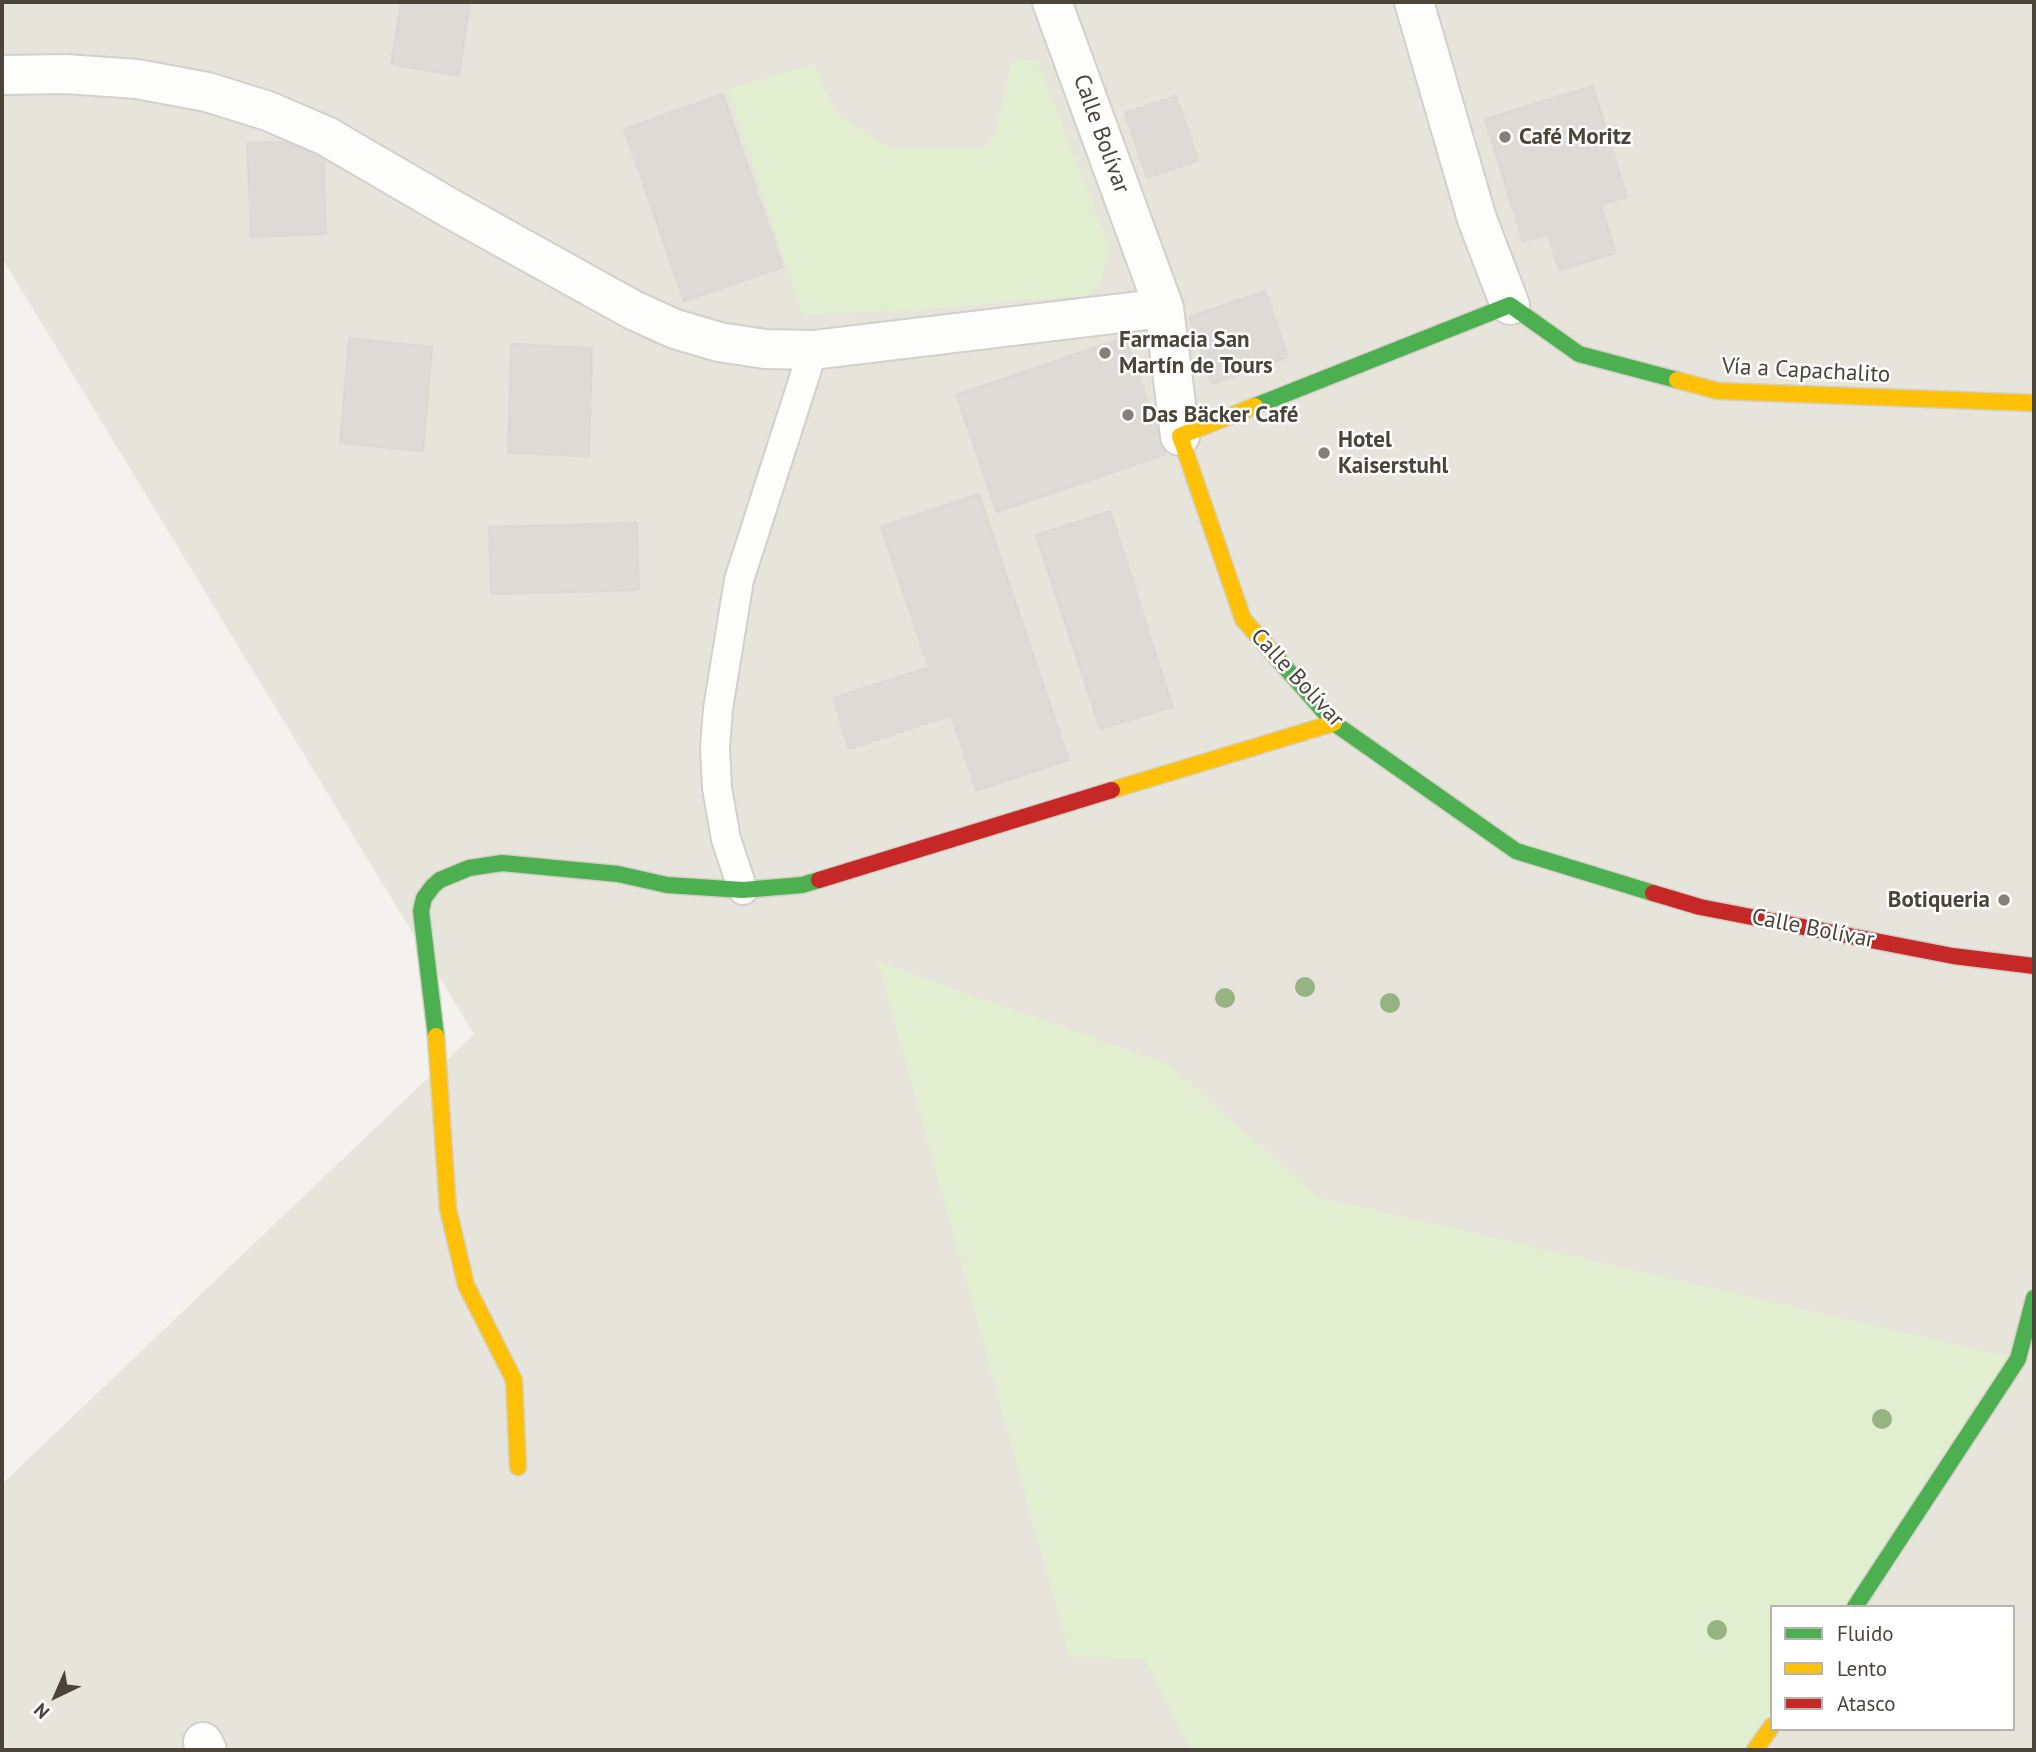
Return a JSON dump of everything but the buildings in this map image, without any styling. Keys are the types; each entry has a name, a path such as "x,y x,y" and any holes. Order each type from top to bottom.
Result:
{"street":[{"name":"Calle Bolívar","path":"1052,2 1164,308 1180,436 1243,619 1334,723 1516,851 1700,907 1953,956 2034,966"},
{"path":"1180,436 1510,305 1477,219 1414,2"},
{"path":"2,75 66,74 137,79 207,92 268,111 326,136 623,305 675,329 719,342 765,349 813,350 1164,308"},
{"name":"Vía a Capachalito","path":"1510,305 1579,354 1718,391 1948,402 2034,403"},
{"path":"518,1466 514,1380 466,1285 448,1209 434,1005 421,911 424,898 440,880 469,868 502,863 618,874 667,885 743,890 802,885 1334,723"},
{"path":"1856,1605 2018,1359 2034,1298"},
{"path":"1755,1750 1770,1729"}],"lane":[{"path":"743,890 726,839 717,788 715,748 718,709 739,580 813,350"}],"shaded area":[{"path":"2,2 2034,2 2034,1750 2,1750 2,1484 474,1034 2,258"}],"green space":[{"path":"1012,59 1037,60 1109,246 1101,280 1089,295 921,310 803,315 728,89 814,64 836,113 888,147 987,147 996,130"},
{"path":"878,962 1168,1064 1318,1197 2018,1359 1856,1605 1770,1605 1770,1729 1755,1750 1191,1750 1145,1659 1070,1657"}],"traffic: fast":[{"path":"1255,406 1510,305 1579,354 1677,380"},
{"path":"1277,658 1334,723 1516,851 1653,893"},
{"path":"436,1036 421,911 424,898 433,886 440,880 469,868 502,863 618,874 667,885 743,890 802,885 819,880"},
{"path":"1856,1605 2018,1359 2034,1298"}],"traffic: slow":[{"path":"1677,380 1718,391 2034,403"},
{"path":"1255,406 1180,436 1243,619 1277,658"},
{"path":"1112,790 1334,723"},
{"path":"436,1036 448,1209 466,1285 514,1380 518,1467"},
{"path":"1755,1750 1770,1729"}],"traffic: jam":[{"path":"819,880 1112,790"},
{"path":"1653,893 1700,907 1953,956 2034,966"}],"place":[{"name":"Café Moritz","path":"1505,137"},
{"name":"Farmacia San Martín de Tours","path":"1105,353"},
{"name":"Das Bäcker Café","path":"1128,415"},
{"name":"Hotel Kaiserstuhl","path":"1324,453"},
{"name":"Botiqueria","path":"2004,900"}]}
